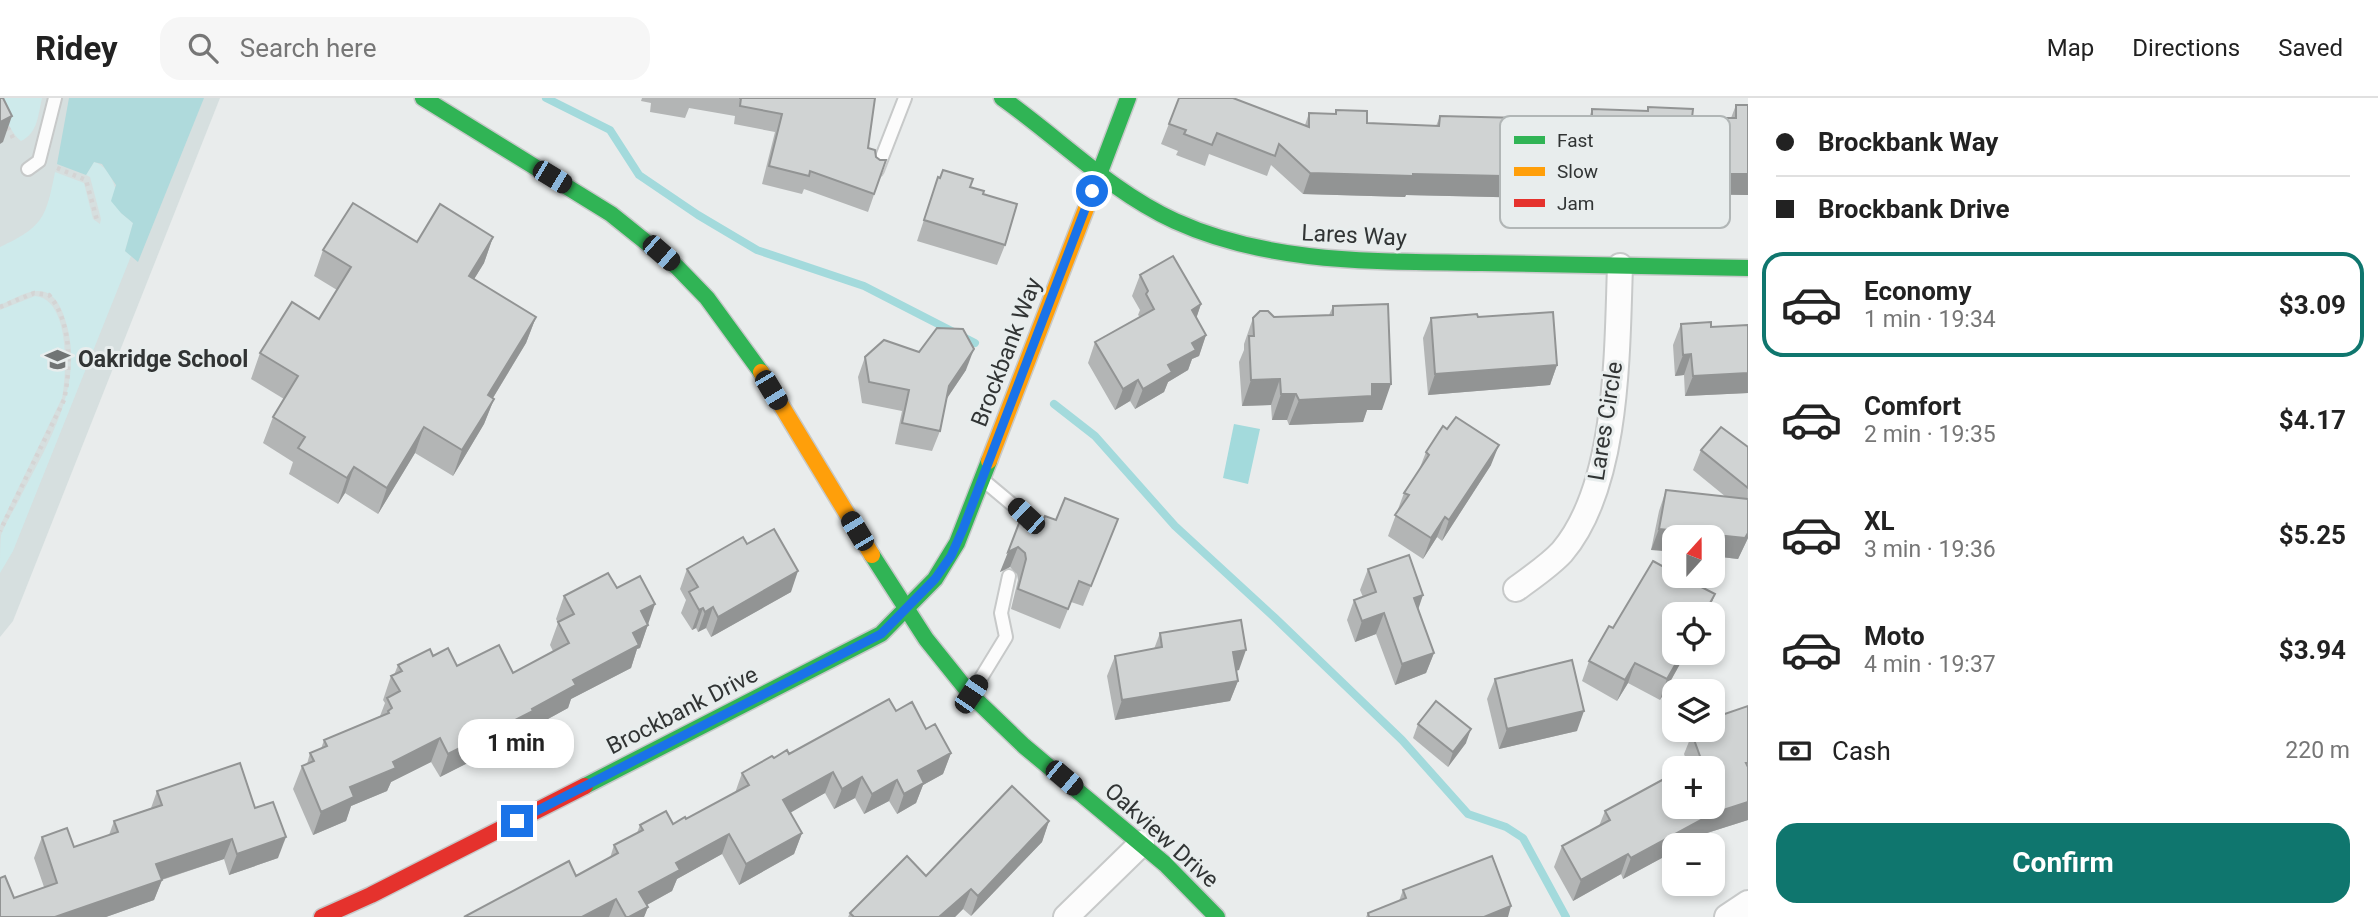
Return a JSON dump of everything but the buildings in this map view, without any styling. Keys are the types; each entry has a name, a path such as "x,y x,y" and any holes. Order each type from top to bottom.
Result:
{"street":[{"name":"Oakview Drive","path":"423,98 611,214 677,267 707,298 757,366 929,645 971,694 1025,745 1142,843 1217,917"},
{"name":"Lares Way","path":"1002,98 1098,174 1148,208 1213,236 1271,252 1336,260 1748,268"},
{"name":"Brockbank Way","path":"905,609 935,579 951,556 1128,98"},
{"name":"Lares Circle","path":"1516,589 1552,562 1567,546 1586,513 1597,482 1615,383 1620,265"},
{"name":"Brockbank Drive","path":"322,917 371,895 881,634 905,609"},
{"path":"1066,917 1142,843"},
{"path":"1727,917 1748,903"}],"lane":[{"path":"28,169 39,161 55,98"},
{"path":"877,170 905,98"},
{"path":"982,479 1026,516 1028,531 1023,542"},
{"path":"971,694 1006,637 1001,613 1009,576"}],"path":[{"path":"0,112 14,140"},
{"path":"56,168 86,180 97,220"},
{"path":"0,307 34,293 49,295 56,303 61,317 68,358 68,383 64,400 0,531"}],"shaded area":[{"name":"Oakridge School","path":"0,98 220,98 13,621 0,637"},
{"path":"0,98 42,98 34,128 27,138 21,141 14,133 2,109"},
{"path":"69,98 204,98 138,262 125,251 133,223 111,201 116,185 102,164 94,162 86,175 57,164"},
{"path":"94,162 101,165 110,176 121,213 133,223 125,251 131,256 13,551 0,573 1,535 62,410 71,362 69,337 62,311 50,294 35,291 0,305 0,247 34,227 40,219 49,200 55,172 84,183 93,219 100,224 90,177 86,175"},
{"path":"35,296 46,300 55,310 64,338 65,372 62,398 0,526 0,310"},
{"path":"1234,424 1260,429 1248,484 1223,478"}],"waterway":[{"path":"546,98 610,130 639,175 698,215 757,250 864,286 975,343"},
{"path":"1054,404 1095,436 1175,526 1402,740 1468,814 1506,827 1523,838 1566,917"}],"traffic: fast":[{"path":"423,98 611,214 677,267 707,298 761,372"},
{"path":"1002,98 1107,180 1151,209 1212,235 1249,246 1326,258 1404,262 1748,268"},
{"path":"1092,193 1128,98"},
{"path":"585,786 881,634 935,579 957,543 989,461"},
{"path":"872,555 926,639 971,695 1024,746 1165,864 1217,917"}],"traffic: slow":[{"path":"989,461 1092,193"},
{"path":"761,372 872,555"}],"traffic: jam":[{"path":"322,917 371,895 585,786"}],"place":[{"name":"Oakridge School","path":"58,359"}],"route":[{"path":"517,821 881,634 935,579 951,556 963,529 1092,191"}]}
